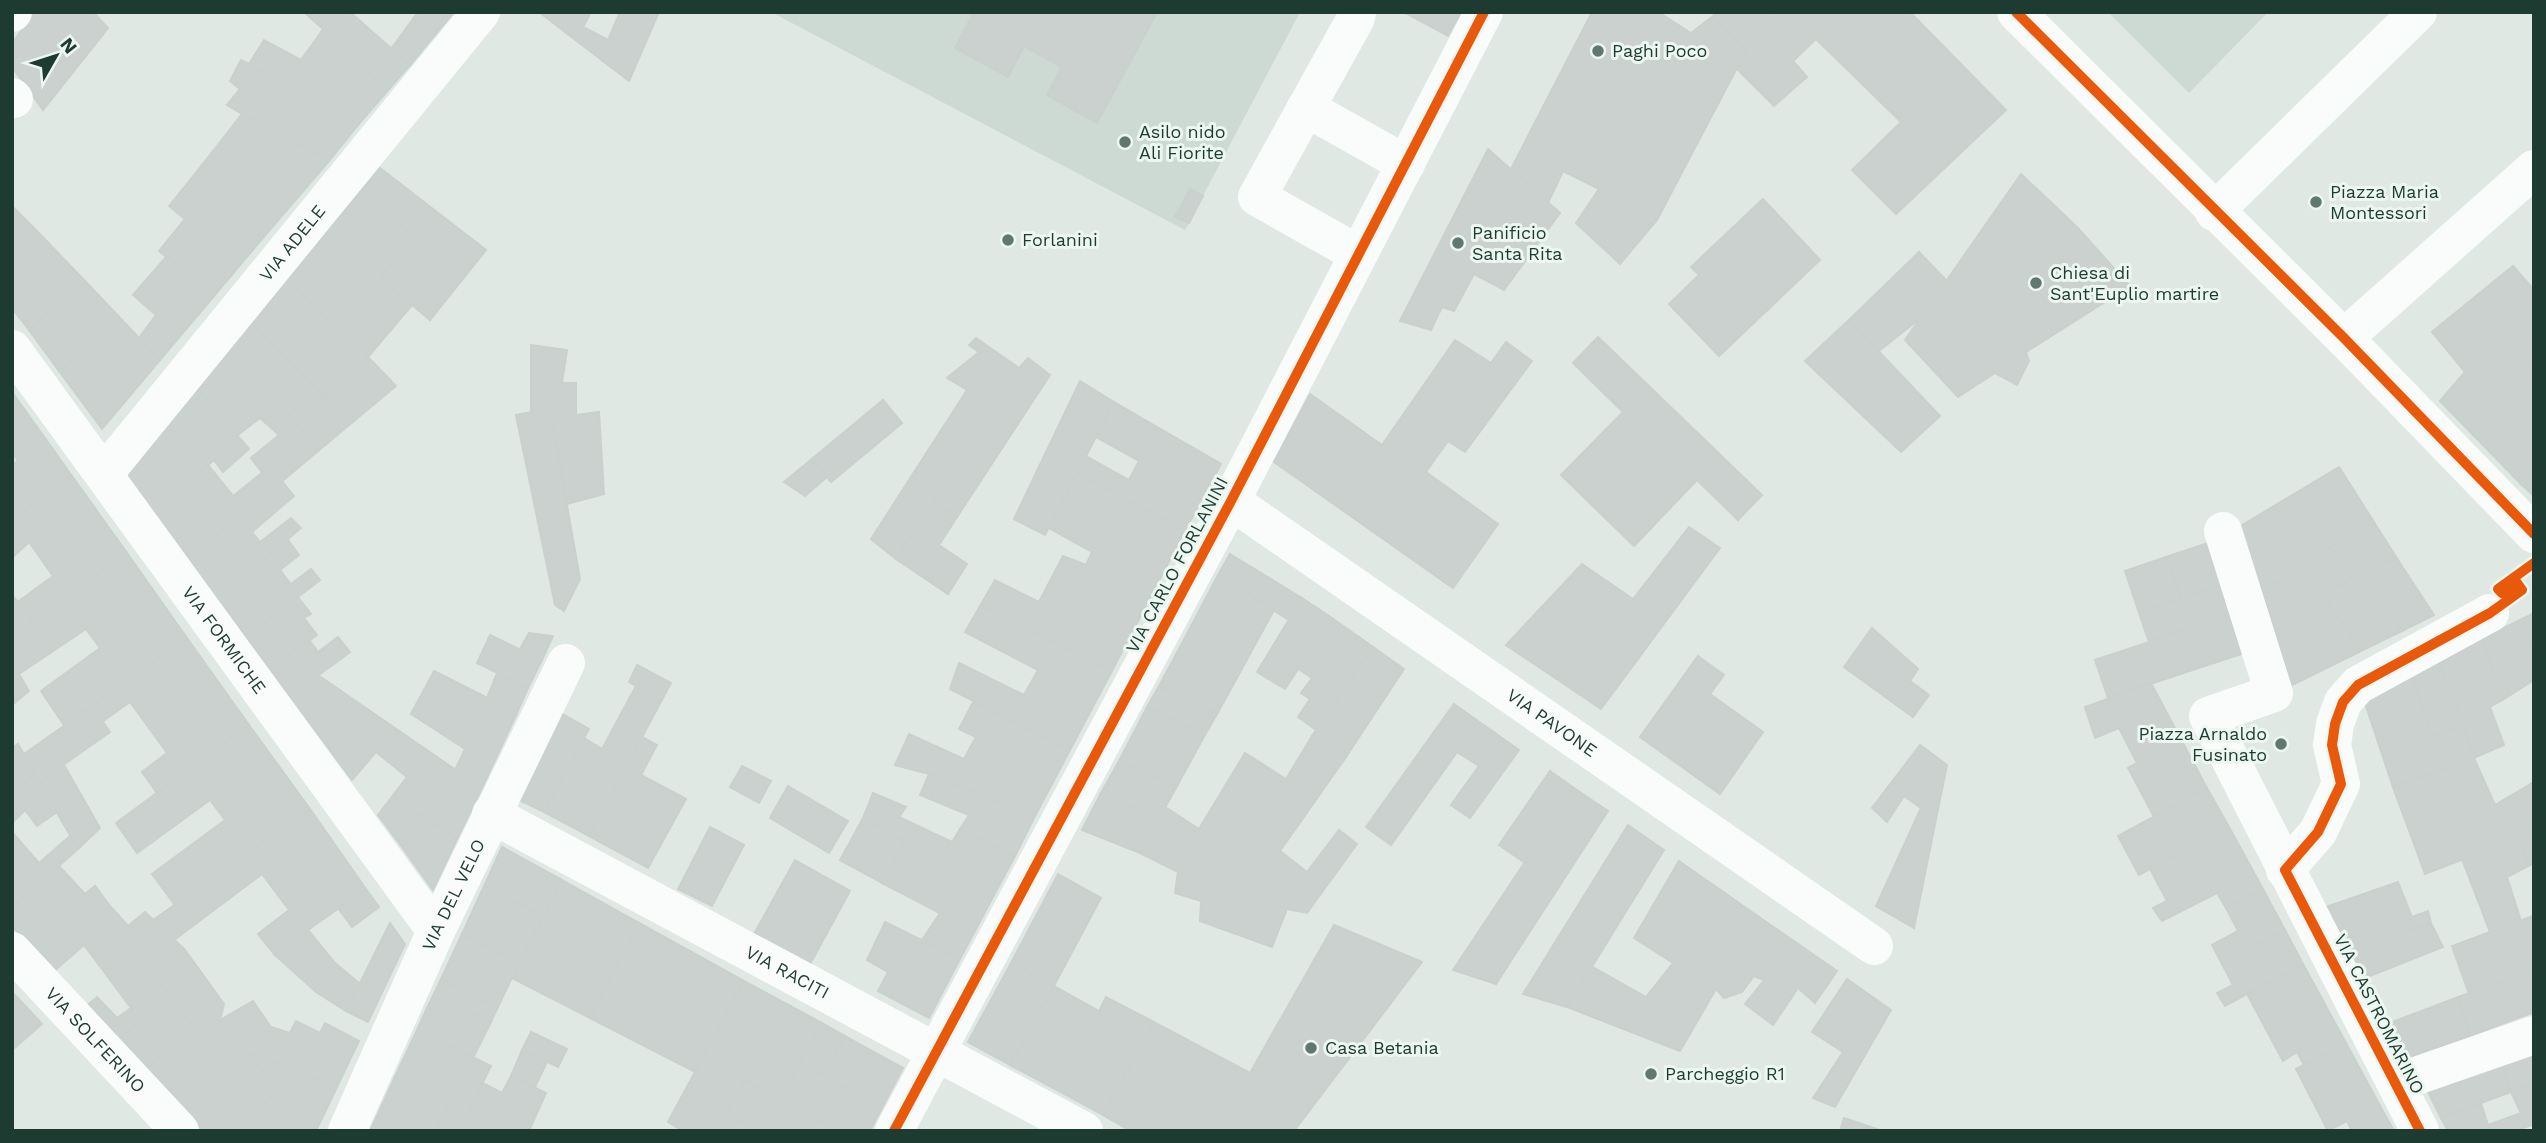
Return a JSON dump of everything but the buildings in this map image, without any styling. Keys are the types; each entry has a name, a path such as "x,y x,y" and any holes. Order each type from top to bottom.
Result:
{"street":[{"name":"VIA ADELE","path":"104,474 481,12"},
{"name":"VIA CARLO FORLANINI","path":"894,1131 1231,500 1484,12"},
{"path":"2016,12 2214,212 2344,338 2534,534"},
{"path":"2214,212 2418,12"},
{"path":"1357,15 1257,197 1359,254"},
{"path":"1306,108 1406,164"},
{"path":"2344,338 2534,169"},
{"name":"VIA FORMICHE","path":"12,349 436,932"},
{"name":"VIA PAVONE","path":"1231,500 1874,946"},
{"name":"VIA CASTROMARINO","path":"2223,531 2274,693 2208,716 2420,1131"},
{"path":"2285,870 2318,832 2341,784 2332,745 2335,724 2343,702 2358,685 2490,613"},
{"name":"VIA DEL VELO","path":"348,1131 436,932 566,663"},
{"name":"VIA RACITI","path":"492,814 1084,1131"},
{"name":"VIA SOLFERINO","path":"12,951 180,1131"},
{"path":"2396,1083 2534,1035"}],"shaded area":[{"name":"Asilo nido Ali Fiorite","path":"771,12 1300,12 1185,230"},
{"path":"2108,12 2268,12 2189,93"}],"cycle path":[{"path":"894,1131 1231,501 1484,12"},
{"path":"2016,12 2344,338 2534,534"},
{"path":"2420,1131 2285,870 2318,832 2341,784 2332,745 2335,724 2343,702 2358,685 2490,613 2522,590 2517,583 2502,593 2498,589 2534,563"}],"place":[{"name":"Paghi Poco","path":"1598,51"},
{"name":"Asilo nido Ali Fiorite","path":"1125,142"},
{"name":"Piazza Maria Montessori","path":"2316,202"},
{"name":"Forlanini","path":"1008,240"},
{"name":"Panificio Santa Rita","path":"1458,243"},
{"name":"Chiesa di Sant'Euplio martire","path":"2036,283"},
{"name":"Piazza Arnaldo Fusinato","path":"2281,744"},
{"name":"Casa Betania","path":"1311,1048"},
{"name":"Parcheggio R1","path":"1651,1074"}]}
